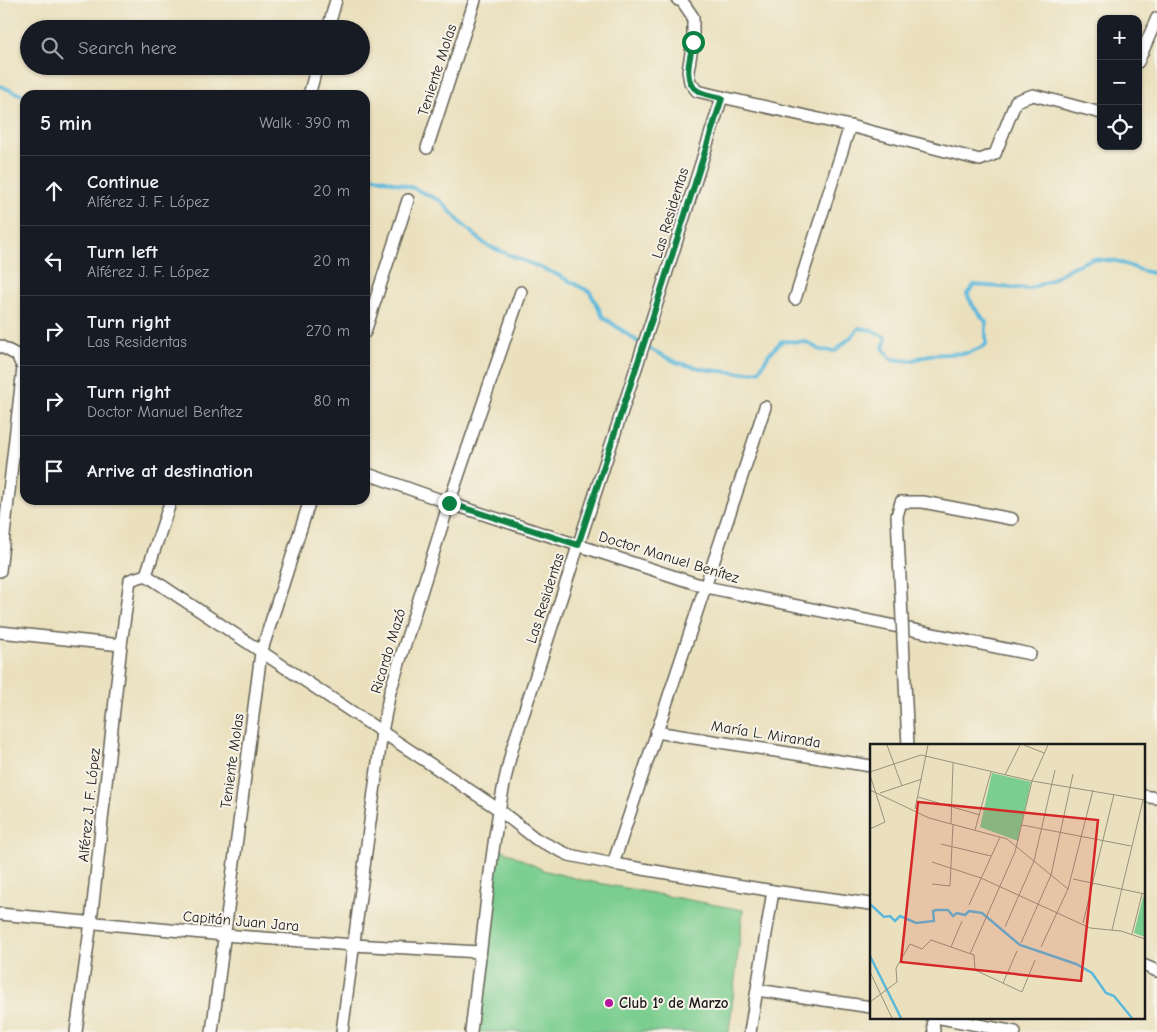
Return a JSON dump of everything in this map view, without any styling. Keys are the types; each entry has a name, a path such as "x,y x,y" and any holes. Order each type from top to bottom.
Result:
{"street":[{"path":"330,20 336,0"},
{"name":"Teniente Molas","path":"427,148 475,0"},
{"path":"678,0 682,1 693,17 693,42 688,71 690,82 698,91 722,98 850,126 980,160 995,154 1016,101 1033,95 1097,112"},
{"path":"1139,60 1157,18"},
{"path":"310,90 315,75"},
{"name":"Las Residentas","path":"471,1032 498,809 504,778 722,98"},
{"path":"795,299 850,126"},
{"path":"370,317 408,200"},
{"name":"Ricardo Mazó","path":"342,1032 382,732 390,692 449,503 521,292"},
{"path":"0,346 17,355 20,361"},
{"path":"0,571 20,402"},
{"path":"613,864 765,407"},
{"name":"Doctor Manuel Benítez","path":"370,475 449,503 706,587 1030,654"},
{"path":"908,744 897,516 901,502 923,502 1012,519"},
{"path":"169,505 146,575 498,809 536,839 569,855 613,864 773,891 870,904"},
{"name":"Teniente Molas","path":"212,1032 262,653 308,505"},
{"name":"Alférez J. F. López","path":"76,1032 91,922 121,645 130,580 146,575"},
{"path":"0,632 121,645"},
{"name":"María L. Miranda","path":"656,732 870,766"},
{"path":"1144,796 1157,798"},
{"path":"750,1032 773,891"},
{"name":"Capitán Juan Jara","path":"0,914 224,936 480,952"},
{"path":"1144,965 1157,971"},
{"path":"757,990 870,1007"},
{"path":"952,1020 1015,1032"}],"green space":[{"path":"497,847 543,870 582,880 743,910 729,1032 476,1032"}],"waterway":[{"path":"0,86 20,94"},
{"path":"370,175 413,188 441,201 460,222 486,245 558,275 590,292 603,317 644,346 678,363 709,370 741,373 759,371 769,354 782,341 806,342 820,350 835,351 859,328 872,330 886,338 883,348 891,359 910,361 929,355 968,353 986,345 986,322 973,306 967,294 974,285 1028,289 1049,281 1072,267 1092,259 1117,261 1157,274"}],"place":[{"name":"Club 1º de Marzo","path":"609,1003"}],"route":[{"path":"449,503 578,545 722,98 698,91 690,82 688,71 693,42"}]}
